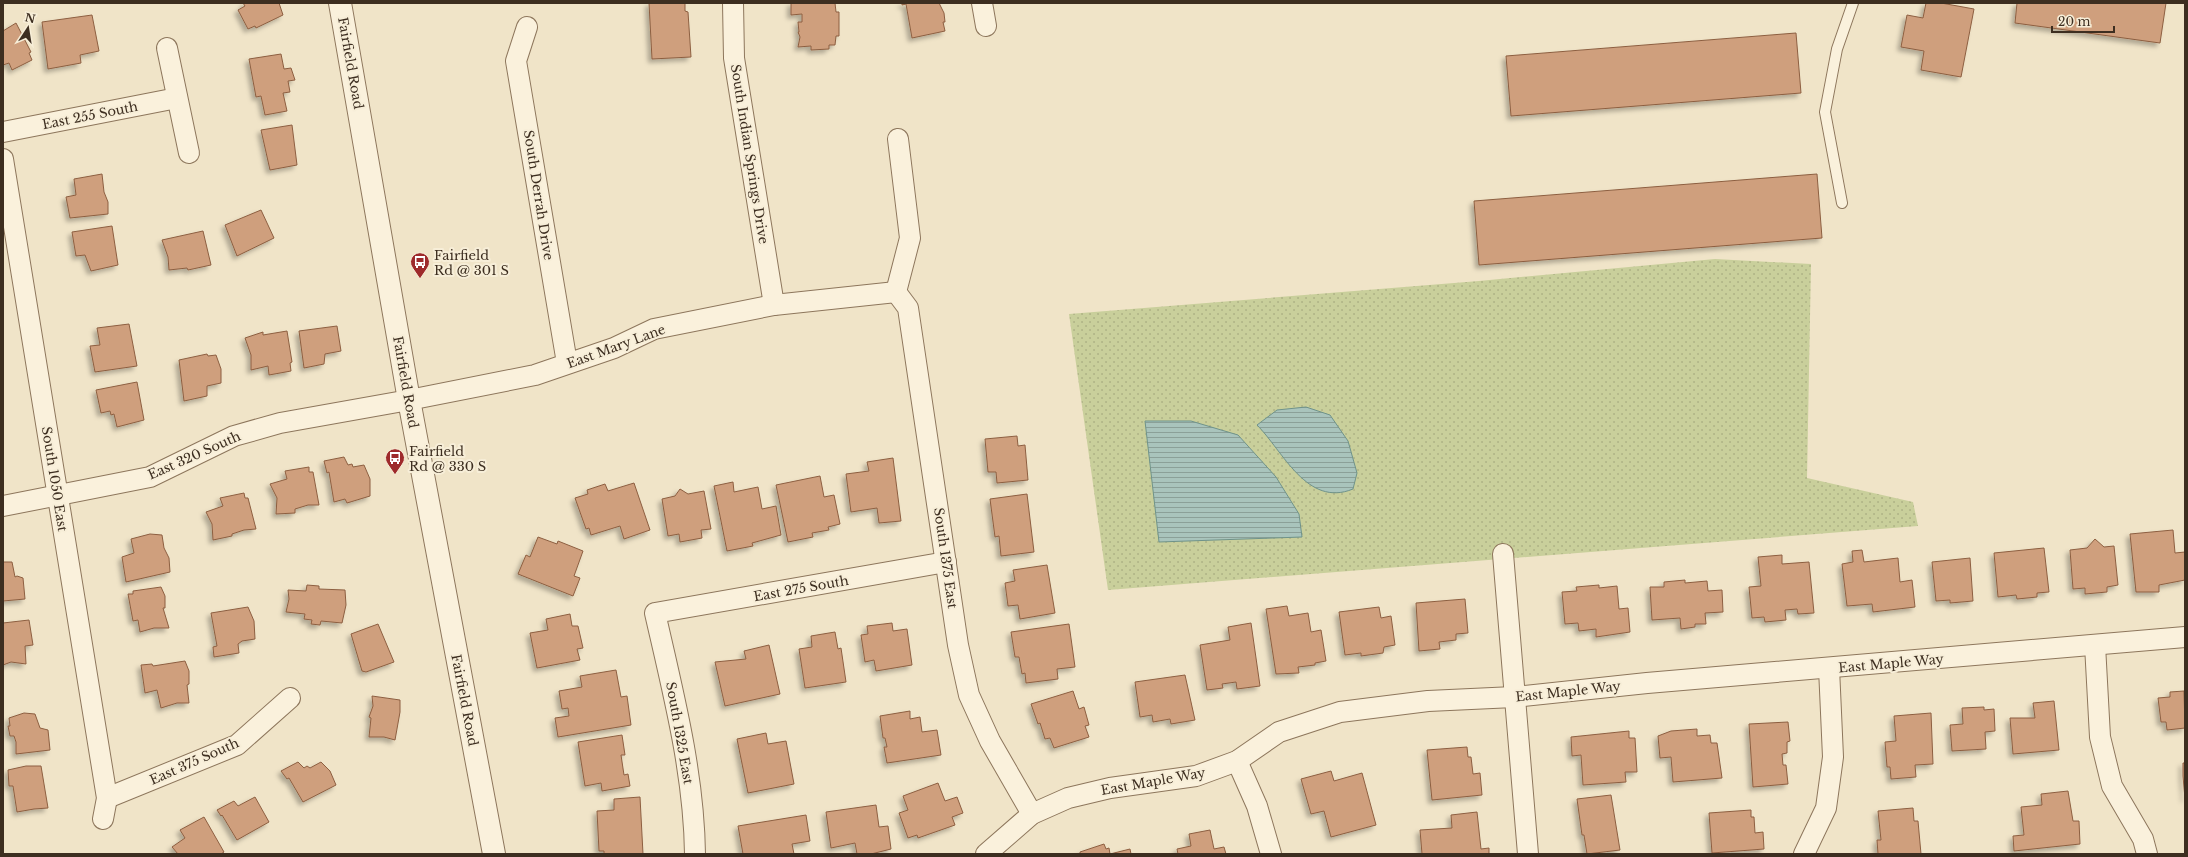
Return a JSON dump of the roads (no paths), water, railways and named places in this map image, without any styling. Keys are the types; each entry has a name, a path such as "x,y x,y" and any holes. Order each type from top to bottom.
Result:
{"street":[{"name":"Fairfield Road","path":"340,3 409,400 494,854"},
{"name":"South Indian Springs Drive","path":"733,3 734,58 774,305"},
{"path":"982,3 986,26"},
{"name":"South Derrah Drive","path":"527,27 516,60 567,363"},
{"path":"167,48 188,153"},
{"name":"East 255 South","path":"3,132 177,98"},
{"path":"896,292 910,238 898,139"},
{"name":"South 1050 East","path":"3,159 107,798"},
{"name":"East Mary Lane","path":"409,400 535,375 614,348 654,330 774,305 896,292"},
{"name":"South 1375 East","path":"896,292 908,308 958,645 969,695 990,741 1032,814"},
{"name":"East 320 South","path":"3,506 150,477 234,436 280,423 409,400"},
{"path":"1503,554 1528,854"},
{"name":"East 275 South","path":"655,613 946,562"},
{"name":"South 1325 East","path":"655,613 677,708 691,795 695,854"},
{"name":"East Maple Way","path":"986,854 1032,814 1068,798 1110,788 1196,776 1237,761 1279,732 1340,712 1428,701 1514,697 1647,683 2185,637"},
{"path":"2095,645 2100,737 2112,786 2143,839 2147,854"},
{"path":"1804,854 1826,808 1833,757 1829,668"},
{"name":"East 375 South","path":"107,798 237,745 290,698"},
{"path":"1237,761 1257,806 1271,854"},
{"path":"103,819 107,798"}],"lane":[{"path":"1842,203 1825,112 1837,49 1854,3"}],"water":[{"path":"1306,407 1330,415 1348,441 1357,473 1353,489 1337,493 1322,491 1309,484 1287,462 1257,425 1277,410"},
{"path":"1145,421 1191,421 1238,435 1276,477 1299,514 1302,537 1159,542"}],"place":[{"name":"Fairfield Rd @ 301 S","path":"420,279"},
{"name":"Fairfield Rd @ 330 S","path":"395,475"}]}
